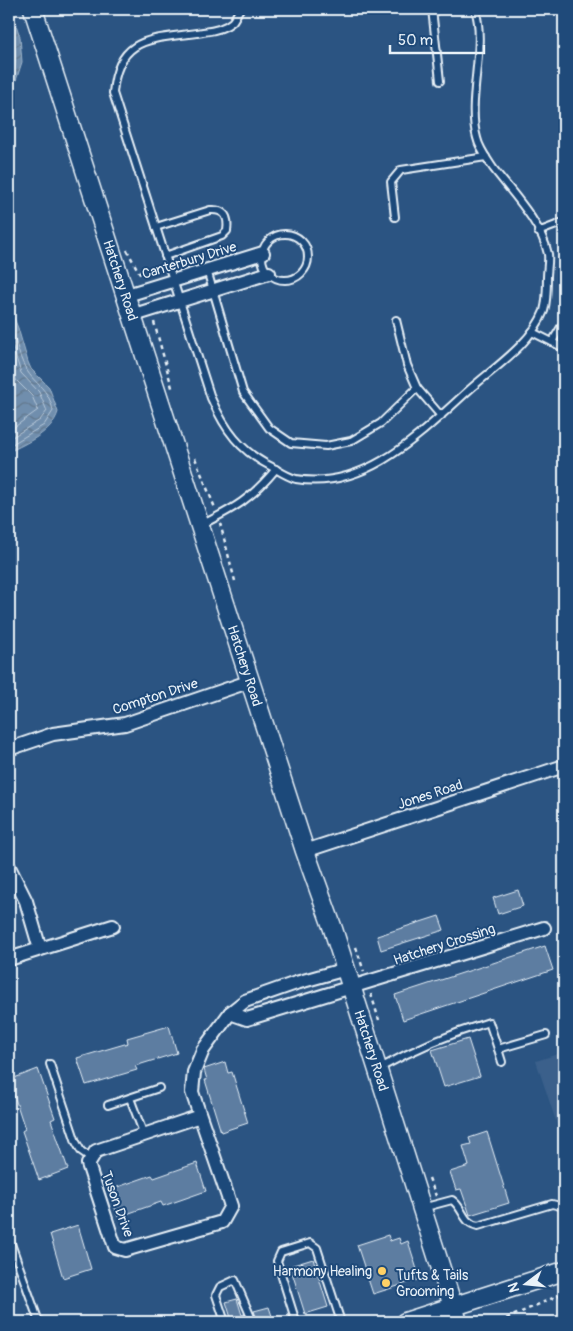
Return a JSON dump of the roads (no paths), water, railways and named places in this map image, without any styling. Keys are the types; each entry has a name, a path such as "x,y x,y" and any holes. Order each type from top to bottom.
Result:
{"street":[{"name":"Hatchery Road","path":"33,9 83,159 124,296 251,680 305,851 346,970 360,986 377,1070 455,1315"},
{"name":"Canterbury Drive","path":"124,296 263,253"},
{"path":"131,316 269,273"},
{"name":"Compton Drive","path":"9,749 53,734 125,724 251,680"},
{"name":"Jones Road","path":"305,851 564,766"},
{"path":"9,867 26,901 40,949"},
{"path":"9,959 113,926"},
{"name":"Hatchery Crossing","path":"360,986 544,928"},
{"name":"Tuson Drive","path":"200,1116 96,1151 91,1158 88,1164 115,1247 125,1250 222,1222 231,1206 192,1092 194,1072 203,1050 230,1013 245,1001 346,970"},
{"path":"230,1013 247,1019 360,986"},
{"path":"405,1322 455,1315 564,1271"}],"lane":[{"path":"240,9 232,22 218,30 150,38 137,45 120,62 114,77 113,93 172,280 222,424 237,443 259,460 295,479 322,479 359,473 389,458 441,416 532,332 544,310 548,254 531,214 507,187 486,157 477,138 475,119 478,43 475,9"},
{"path":"432,9 440,80"},
{"path":"395,217 391,182 401,170 486,157"},
{"path":"156,227 210,210 219,210 226,214 228,222 227,231 222,236 165,256"},
{"path":"538,232 563,223 564,232"},
{"path":"284,234 294,236 308,250 306,266 296,277 286,280 276,278 269,273 263,263 263,253 267,243 274,236 284,234"},
{"path":"207,270 243,392 269,428 291,443 326,446 351,441 380,423 417,388"},
{"path":"396,320 407,366 417,388 441,416"},
{"path":"552,342 564,322"},
{"path":"532,332 564,348"},
{"path":"200,526 257,492 276,469"},
{"path":"377,1070 451,1033 489,1022 502,1062"},
{"path":"498,1049 546,1035"},
{"path":"50,1064 76,1142 81,1151 91,1158"},
{"path":"108,1105 159,1088"},
{"path":"130,1098 144,1135"},
{"path":"420,1209 452,1200 458,1204 470,1225 478,1226 552,1204 564,1207"},
{"path":"9,1238 39,1322"},
{"path":"296,1322 277,1261 282,1252 310,1243 317,1248 341,1322"},
{"path":"226,1322 216,1295 220,1288 235,1280 253,1322"}],"water":[{"path":"9,9 11,9 20,37 22,62 13,90 9,140"},
{"path":"9,306 31,369 49,387 58,412 55,419 44,432 9,452"}],"place":[{"name":"Harmony Healing","path":"382,1271"},
{"name":"Tufts & Tails Grooming","path":"386,1283"}]}
